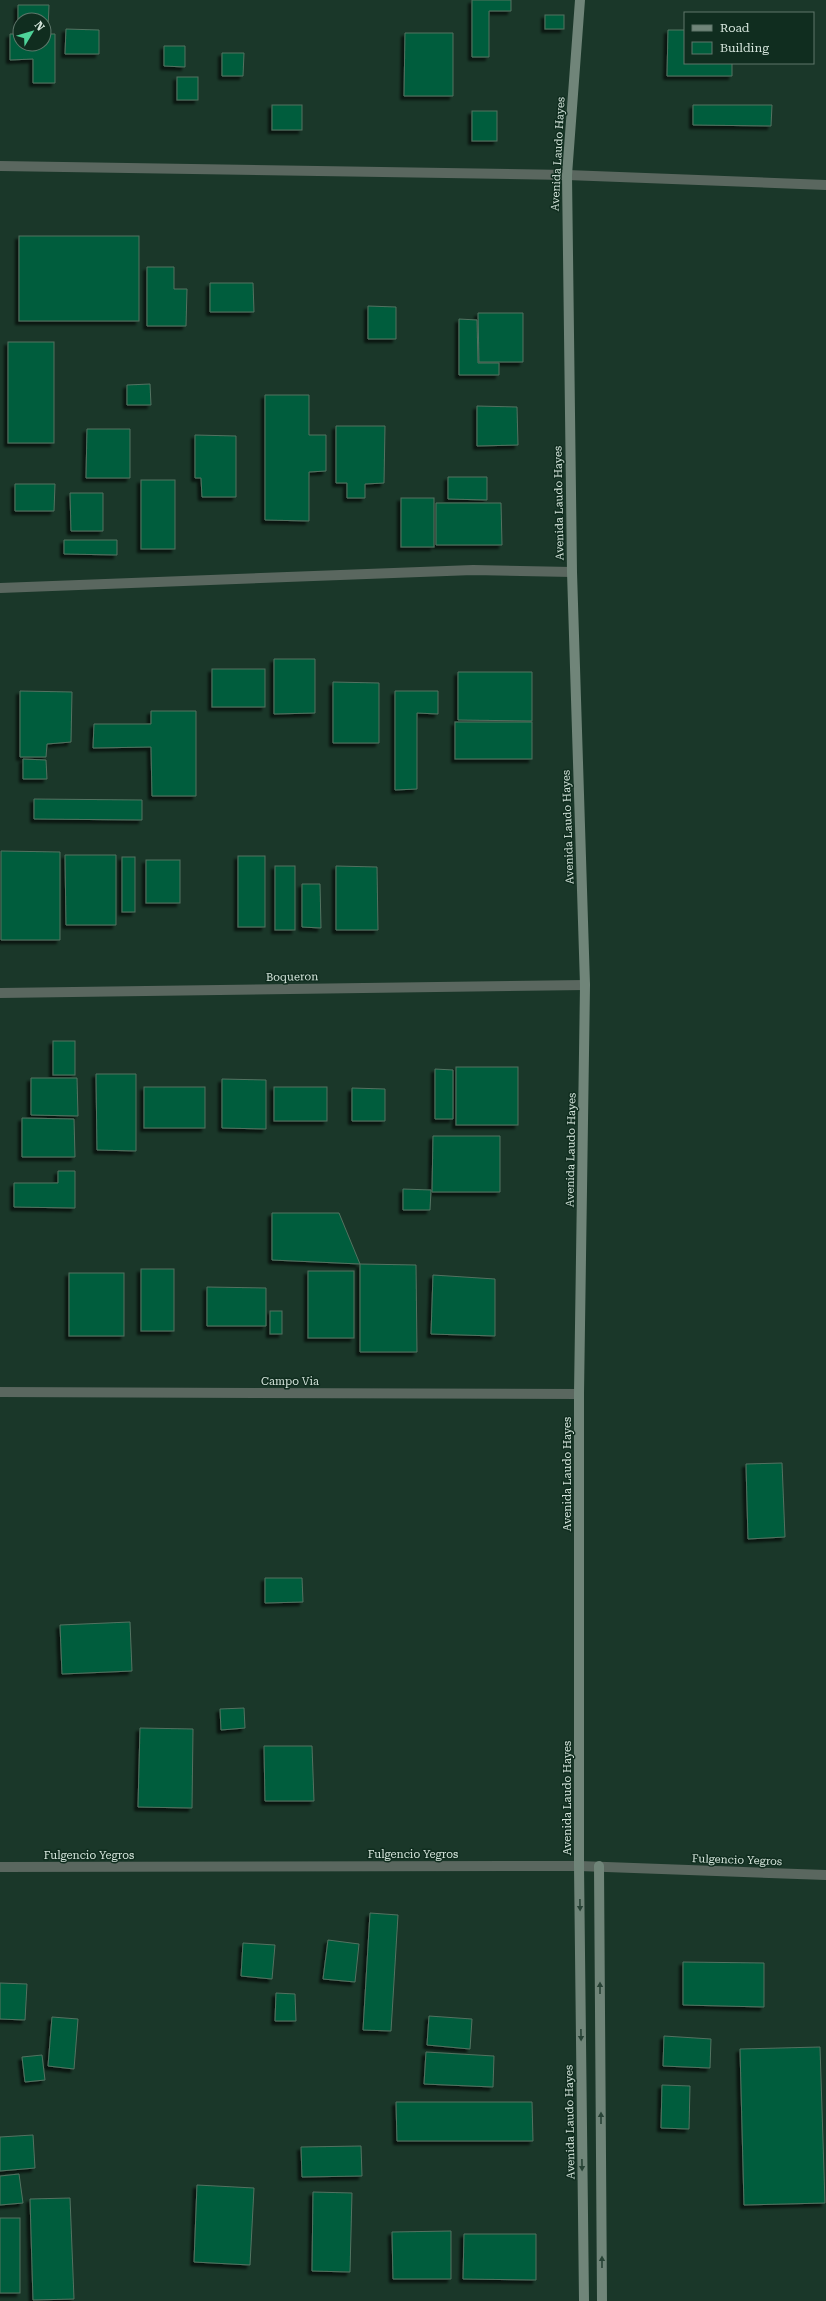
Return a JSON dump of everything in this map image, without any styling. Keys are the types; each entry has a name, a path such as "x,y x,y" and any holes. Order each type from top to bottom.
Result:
{"street":[{"name":"Avenida Laudo Hayes","path":"580,0 567,175 572,572 585,985 580,1394 579,1866 584,2301"},
{"path":"0,166 567,175 826,185"},
{"path":"0,588 474,570 572,572"},
{"name":"Boqueron","path":"0,993 585,985"},
{"name":"Campo Via","path":"0,1392 580,1394"},
{"path":"599,1866 602,2301"},
{"name":"Fulgencio Yegros","path":"0,1867 599,1866 826,1876"}],"building":[{"path":"472,0 511,0 511,11 489,11 489,57 472,57"},
{"path":"18,5 49,5 49,12 18,12"},
{"path":"545,15 564,15 564,29 545,29"},
{"path":"66,29 99,30 99,54 65,54"},
{"path":"668,30 684,30 684,64 732,64 732,76 667,76"},
{"path":"405,33 453,33 453,96 404,96"},
{"path":"10,34 12,34 12,52 52,52 52,34 55,34 55,83 33,83 33,59 10,60"},
{"path":"164,46 185,46 185,67 164,66"},
{"path":"222,53 244,53 243,76 222,76"},
{"path":"177,77 198,77 198,100 177,100"},
{"path":"272,105 302,105 302,130 272,130"},
{"path":"693,105 772,105 771,126 693,125"},
{"path":"472,111 497,111 497,141 472,141"},
{"path":"19,236 139,236 139,321 19,321"},
{"path":"147,267 174,267 174,289 187,289 186,326 147,326"},
{"path":"210,283 253,283 254,312 210,312"},
{"path":"368,306 396,307 396,339 368,339"},
{"path":"478,313 523,313 523,362 479,362"},
{"path":"459,319 477,320 478,363 499,363 499,375 459,375"},
{"path":"8,342 54,342 54,443 8,443"},
{"path":"150,384 151,405 127,405 127,385"},
{"path":"265,395 309,395 309,435 326,435 326,471 309,472 309,521 265,520"},
{"path":"477,406 517,407 518,445 477,446"},
{"path":"336,426 385,426 384,483 365,484 365,498 347,498 347,483 336,483"},
{"path":"87,429 130,429 130,478 86,478"},
{"path":"195,435 236,436 236,497 202,497 201,478 195,478"},
{"path":"448,477 487,477 487,500 448,499"},
{"path":"141,480 175,480 175,549 141,549"},
{"path":"15,484 55,484 54,511 15,511"},
{"path":"70,493 103,493 103,531 71,531"},
{"path":"401,498 434,498 434,547 401,547"},
{"path":"436,503 501,503 502,545 436,545"},
{"path":"64,540 117,540 117,555 64,554"},
{"path":"274,659 315,659 315,713 274,714"},
{"path":"212,669 265,669 265,707 212,707"},
{"path":"458,672 532,672 532,721 458,720"},
{"path":"333,682 379,683 379,743 333,743"},
{"path":"20,691 72,692 71,742 47,744 46,757 20,757"},
{"path":"395,691 438,691 438,714 417,713 417,789 395,790"},
{"path":"151,711 196,711 196,796 152,796 151,747 93,748 94,724 151,724"},
{"path":"455,722 532,722 532,759 455,759"},
{"path":"23,759 46,760 47,779 23,779"},
{"path":"34,799 142,800 142,820 34,819"},
{"path":"1,851 60,852 60,940 1,940"},
{"path":"65,855 116,855 116,925 66,925"},
{"path":"238,856 265,856 265,927 238,927"},
{"path":"122,857 135,857 135,912 122,912"},
{"path":"146,860 180,860 180,903 146,903"},
{"path":"275,866 295,866 295,930 275,930"},
{"path":"336,866 377,867 378,930 336,930"},
{"path":"302,884 320,884 321,928 302,927"},
{"path":"53,1041 75,1041 75,1075 53,1075"},
{"path":"456,1067 518,1067 518,1125 456,1125"},
{"path":"435,1069 453,1070 453,1119 435,1119"},
{"path":"96,1074 136,1074 136,1151 97,1150"},
{"path":"31,1078 77,1078 78,1116 31,1115"},
{"path":"222,1079 266,1080 266,1129 222,1128"},
{"path":"144,1087 205,1087 205,1128 144,1128"},
{"path":"274,1087 327,1087 327,1121 274,1121"},
{"path":"352,1088 385,1089 385,1121 352,1121"},
{"path":"22,1118 74,1119 75,1157 22,1157"},
{"path":"433,1136 500,1136 500,1192 432,1192"},
{"path":"58,1171 75,1171 75,1208 14,1207 14,1183 58,1183"},
{"path":"403,1189 431,1190 430,1210 403,1210"},
{"path":"272,1213 339,1213 360,1264 272,1260"},
{"path":"360,1264 416,1265 417,1352 360,1352"},
{"path":"141,1269 174,1269 174,1331 141,1331"},
{"path":"308,1271 354,1271 354,1338 308,1338"},
{"path":"69,1273 124,1273 124,1336 69,1336"},
{"path":"433,1275 495,1279 495,1336 431,1334"},
{"path":"207,1287 266,1288 266,1326 207,1326"},
{"path":"270,1311 282,1311 282,1334 270,1334"},
{"path":"782,1463 785,1537 748,1539 746,1464"},
{"path":"265,1578 302,1578 303,1602 265,1603"},
{"path":"130,1622 132,1671 62,1674 60,1625"},
{"path":"244,1708 245,1728 221,1730 220,1709"},
{"path":"140,1728 193,1729 192,1808 138,1807"},
{"path":"264,1746 312,1746 314,1801 265,1801"},
{"path":"370,1913 398,1915 391,2031 363,2030"},
{"path":"328,1940 359,1944 355,1982 323,1979"},
{"path":"243,1943 275,1945 272,1979 241,1976"},
{"path":"683,1962 764,1963 764,2007 683,2005"},
{"path":"0,1983 27,1984 25,2020 0,2019"},
{"path":"276,1993 295,1994 296,2021 275,2021"},
{"path":"429,2016 472,2019 470,2049 427,2045"},
{"path":"52,2017 78,2019 74,2069 48,2066"},
{"path":"664,2036 711,2039 710,2068 663,2066"},
{"path":"820,2047 825,2203 744,2205 740,2049"},
{"path":"426,2052 494,2056 493,2087 424,2084"},
{"path":"42,2055 45,2080 25,2082 22,2057"},
{"path":"662,2085 690,2086 689,2129 661,2128"},
{"path":"396,2102 532,2102 533,2141 397,2141"},
{"path":"33,2135 35,2168 0,2171 0,2137"},
{"path":"361,2146 362,2176 302,2177 301,2147"},
{"path":"19,2174 23,2203 0,2205 0,2176"},
{"path":"197,2185 254,2188 250,2265 194,2262"},
{"path":"313,2192 352,2193 350,2272 312,2271"},
{"path":"70,2198 74,2299 33,2300 30,2199"},
{"path":"0,2218 20,2218 20,2293 0,2293"},
{"path":"451,2231 451,2279 393,2279 392,2232"},
{"path":"464,2234 536,2234 536,2280 463,2279"}]}
